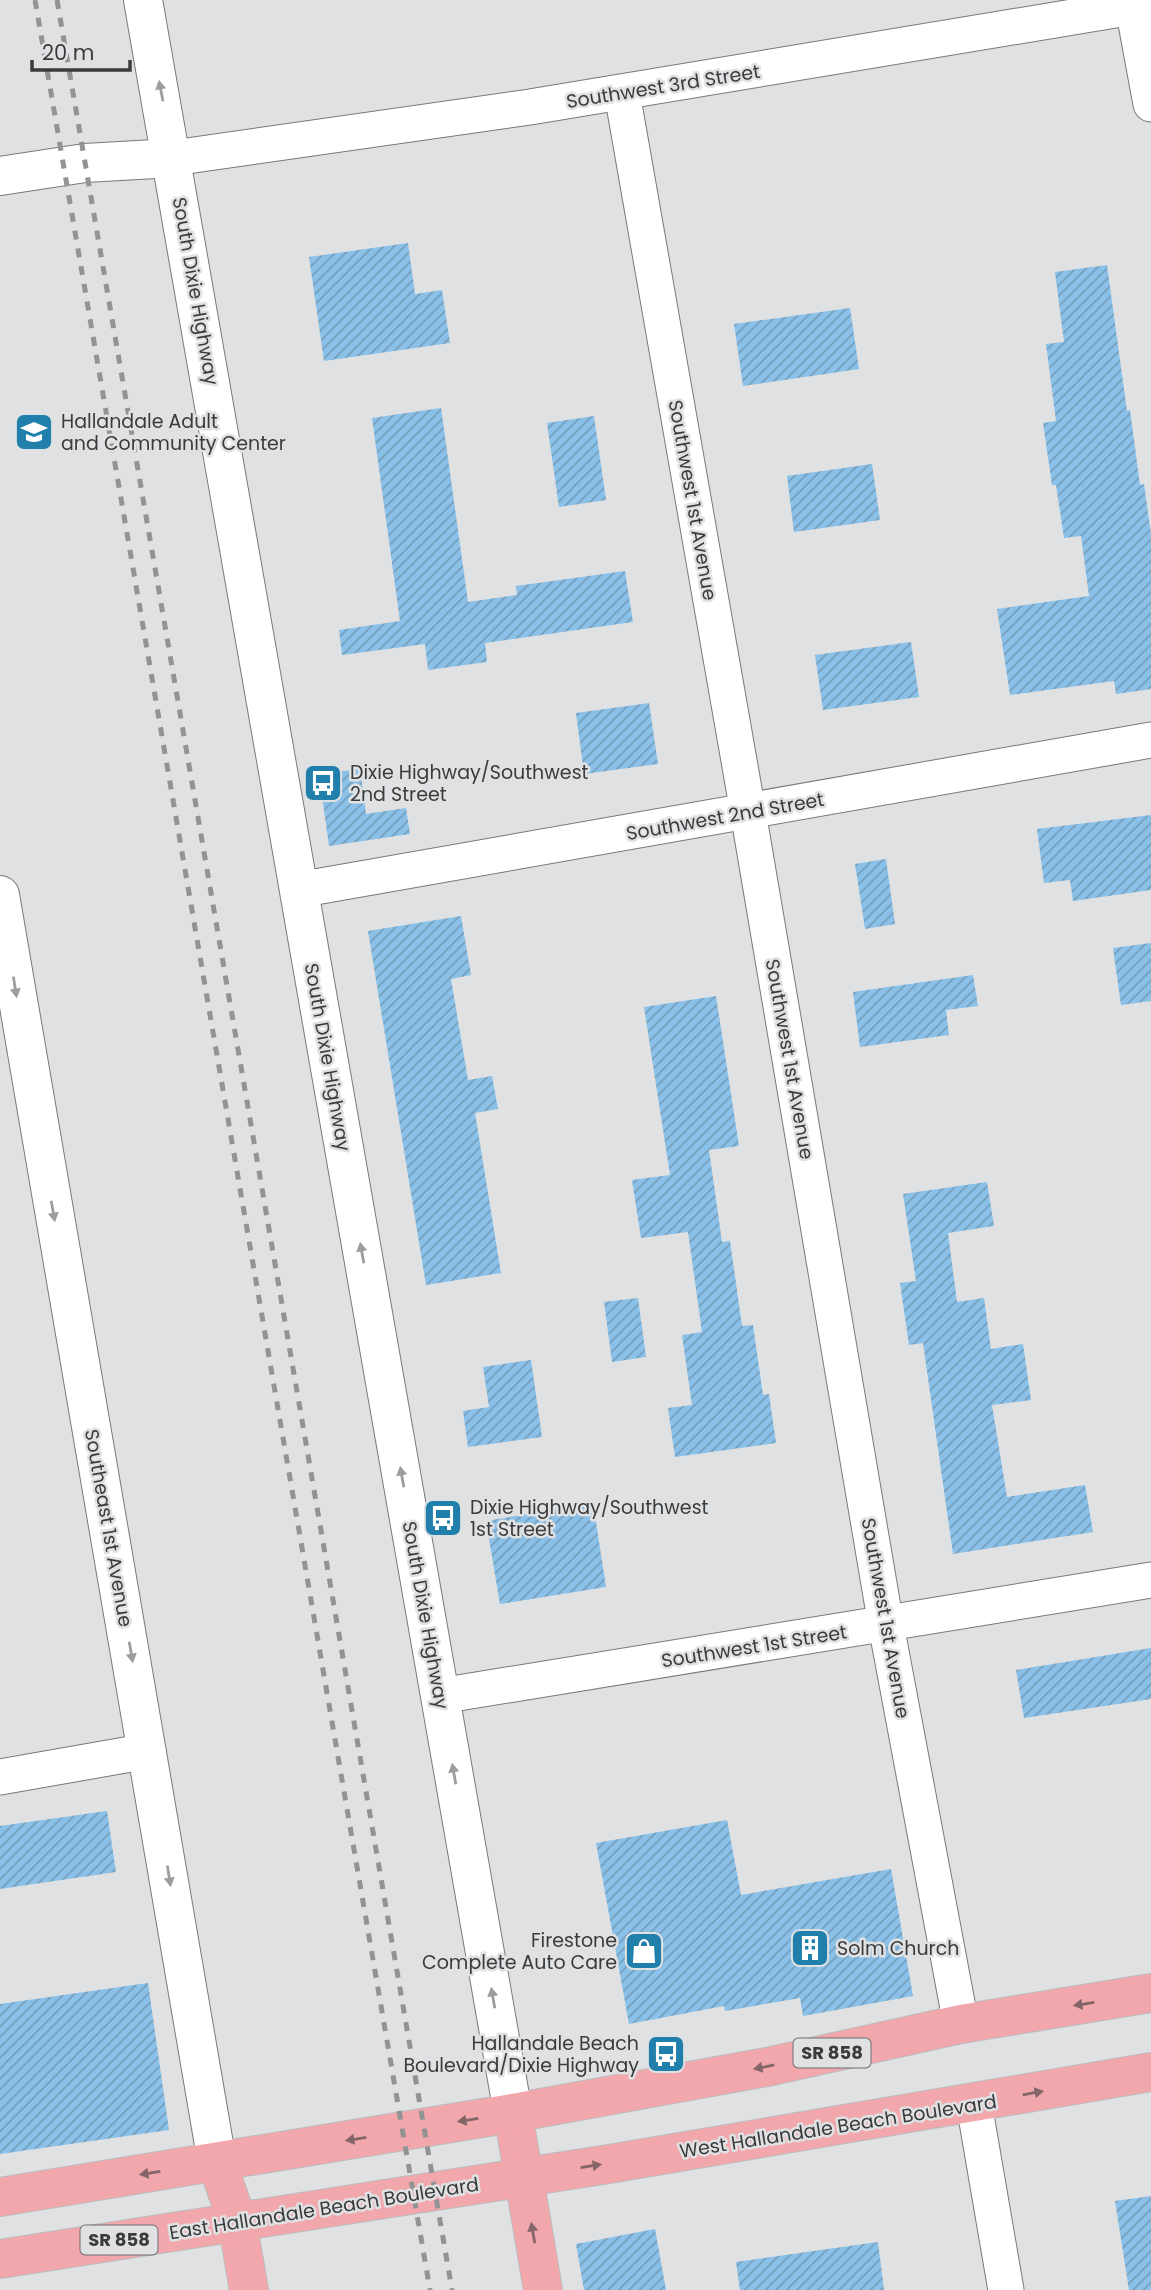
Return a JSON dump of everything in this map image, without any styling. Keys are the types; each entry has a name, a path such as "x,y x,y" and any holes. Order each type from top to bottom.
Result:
{"main road":[{"name":"South Dixie Highway","path":"143,0 173,158 298,890 513,2113"},
{"path":"0,176 86,163 173,158"},
{"name":"Southeast 1st Avenue","path":"0,895 4,939 148,1751 217,2162"},
{"name":"SR 858","path":"0,2197 513,2113 767,2067 961,2024 1151,1993"},
{"name":"West Hallandale Beach Boulevard","path":"524,2177 974,2104 1151,2072"},
{"path":"513,2113 543,2290"},
{"path":"217,2162 237,2221 249,2290"},
{"name":"East Hallandale Beach Boulevard","path":"0,2259 524,2177"}],"street":[{"name":"Southwest 3rd Street","path":"173,158 622,93 1140,4"},
{"path":"1140,4 1151,104"},
{"name":"Southwest 1st Avenue","path":"622,93 886,1625 961,2024"},
{"name":"Southwest 2nd Street","path":"298,890 1151,740"},
{"name":"Southwest 1st Street","path":"440,1696 1151,1580"},
{"path":"0,1777 148,1751"},
{"path":"974,2104 1006,2290"}],"building":[{"path":"408,243 415,294 442,290 450,343 324,361 309,257"},
{"path":"1107,265 1127,411 1130,410 1140,485 1144,484 1151,534 1151,689 1116,694 1114,681 1010,695 997,609 1089,596 1081,536 1064,538 1056,485 1052,485 1043,423 1056,421 1046,344 1064,342 1055,272"},
{"path":"850,308 859,369 743,386 734,324"},
{"path":"441,408 468,602 517,595 516,586 625,571 633,622 485,643 487,662 428,670 425,644 342,655 339,630 400,621 372,418"},
{"path":"594,416 606,500 559,507 547,423"},
{"path":"872,464 880,520 794,532 787,476"},
{"path":"911,642 919,697 823,710 815,655"},
{"path":"649,703 658,764 584,774 576,713"},
{"path":"360,769 366,814 406,808 410,834 329,846 319,774"},
{"path":"1151,815 1151,890 1073,901 1070,880 1044,883 1037,829"},
{"path":"886,859 895,924 865,929 855,864"},
{"path":"461,916 471,975 451,979 468,1080 492,1076 498,1109 475,1113 501,1273 426,1285 368,931"},
{"path":"1151,943 1151,1001 1121,1005 1113,948"},
{"path":"973,975 978,1006 946,1010 949,1035 860,1047 853,992"},
{"path":"716,996 739,1146 709,1150 722,1242 730,1241 742,1326 753,1325 763,1395 769,1394 776,1443 675,1457 668,1408 692,1405 682,1335 702,1332 688,1232 641,1238 632,1180 670,1175 644,1007"},
{"path":"987,1182 994,1226 948,1233 957,1302 984,1298 991,1349 1023,1344 1031,1400 992,1405 1007,1497 1085,1485 1093,1532 953,1554 923,1343 909,1345 900,1283 916,1281 903,1194"},
{"path":"638,1298 646,1357 612,1362 604,1302"},
{"path":"531,1360 542,1437 468,1447 463,1411 489,1407 483,1367"},
{"path":"593,1503 606,1587 500,1604 486,1521"},
{"path":"1151,1648 1151,1699 1024,1718 1016,1670"},
{"path":"107,1811 116,1872 0,1889 0,1826"},
{"path":"727,1820 741,1895 891,1869 913,1996 803,2016 800,1998 725,2011 724,2006 629,2024 596,1843"},
{"path":"148,1983 169,2130 0,2154 0,2004"},
{"path":"1151,2196 1151,2290 1129,2290 1115,2201"},
{"path":"655,2229 666,2290 584,2290 576,2244"},
{"path":"878,2242 884,2290 740,2290 736,2262"}],"railway":[{"path":"35,0 430,2290"},
{"path":"57,0 452,2290"}],"place":[{"name":"Hallandale Adult and Community Center","path":"34,432"},
{"name":"Dixie Highway/Southwest 2nd Street","path":"323,783"},
{"name":"Dixie Highway/Southwest 1st Street","path":"443,1518"},
{"name":"Solm Church","path":"810,1948"},
{"name":"Firestone Complete Auto Care","path":"644,1951"},
{"name":"Hallandale Beach Boulevard/Dixie Highway","path":"666,2054"}]}
